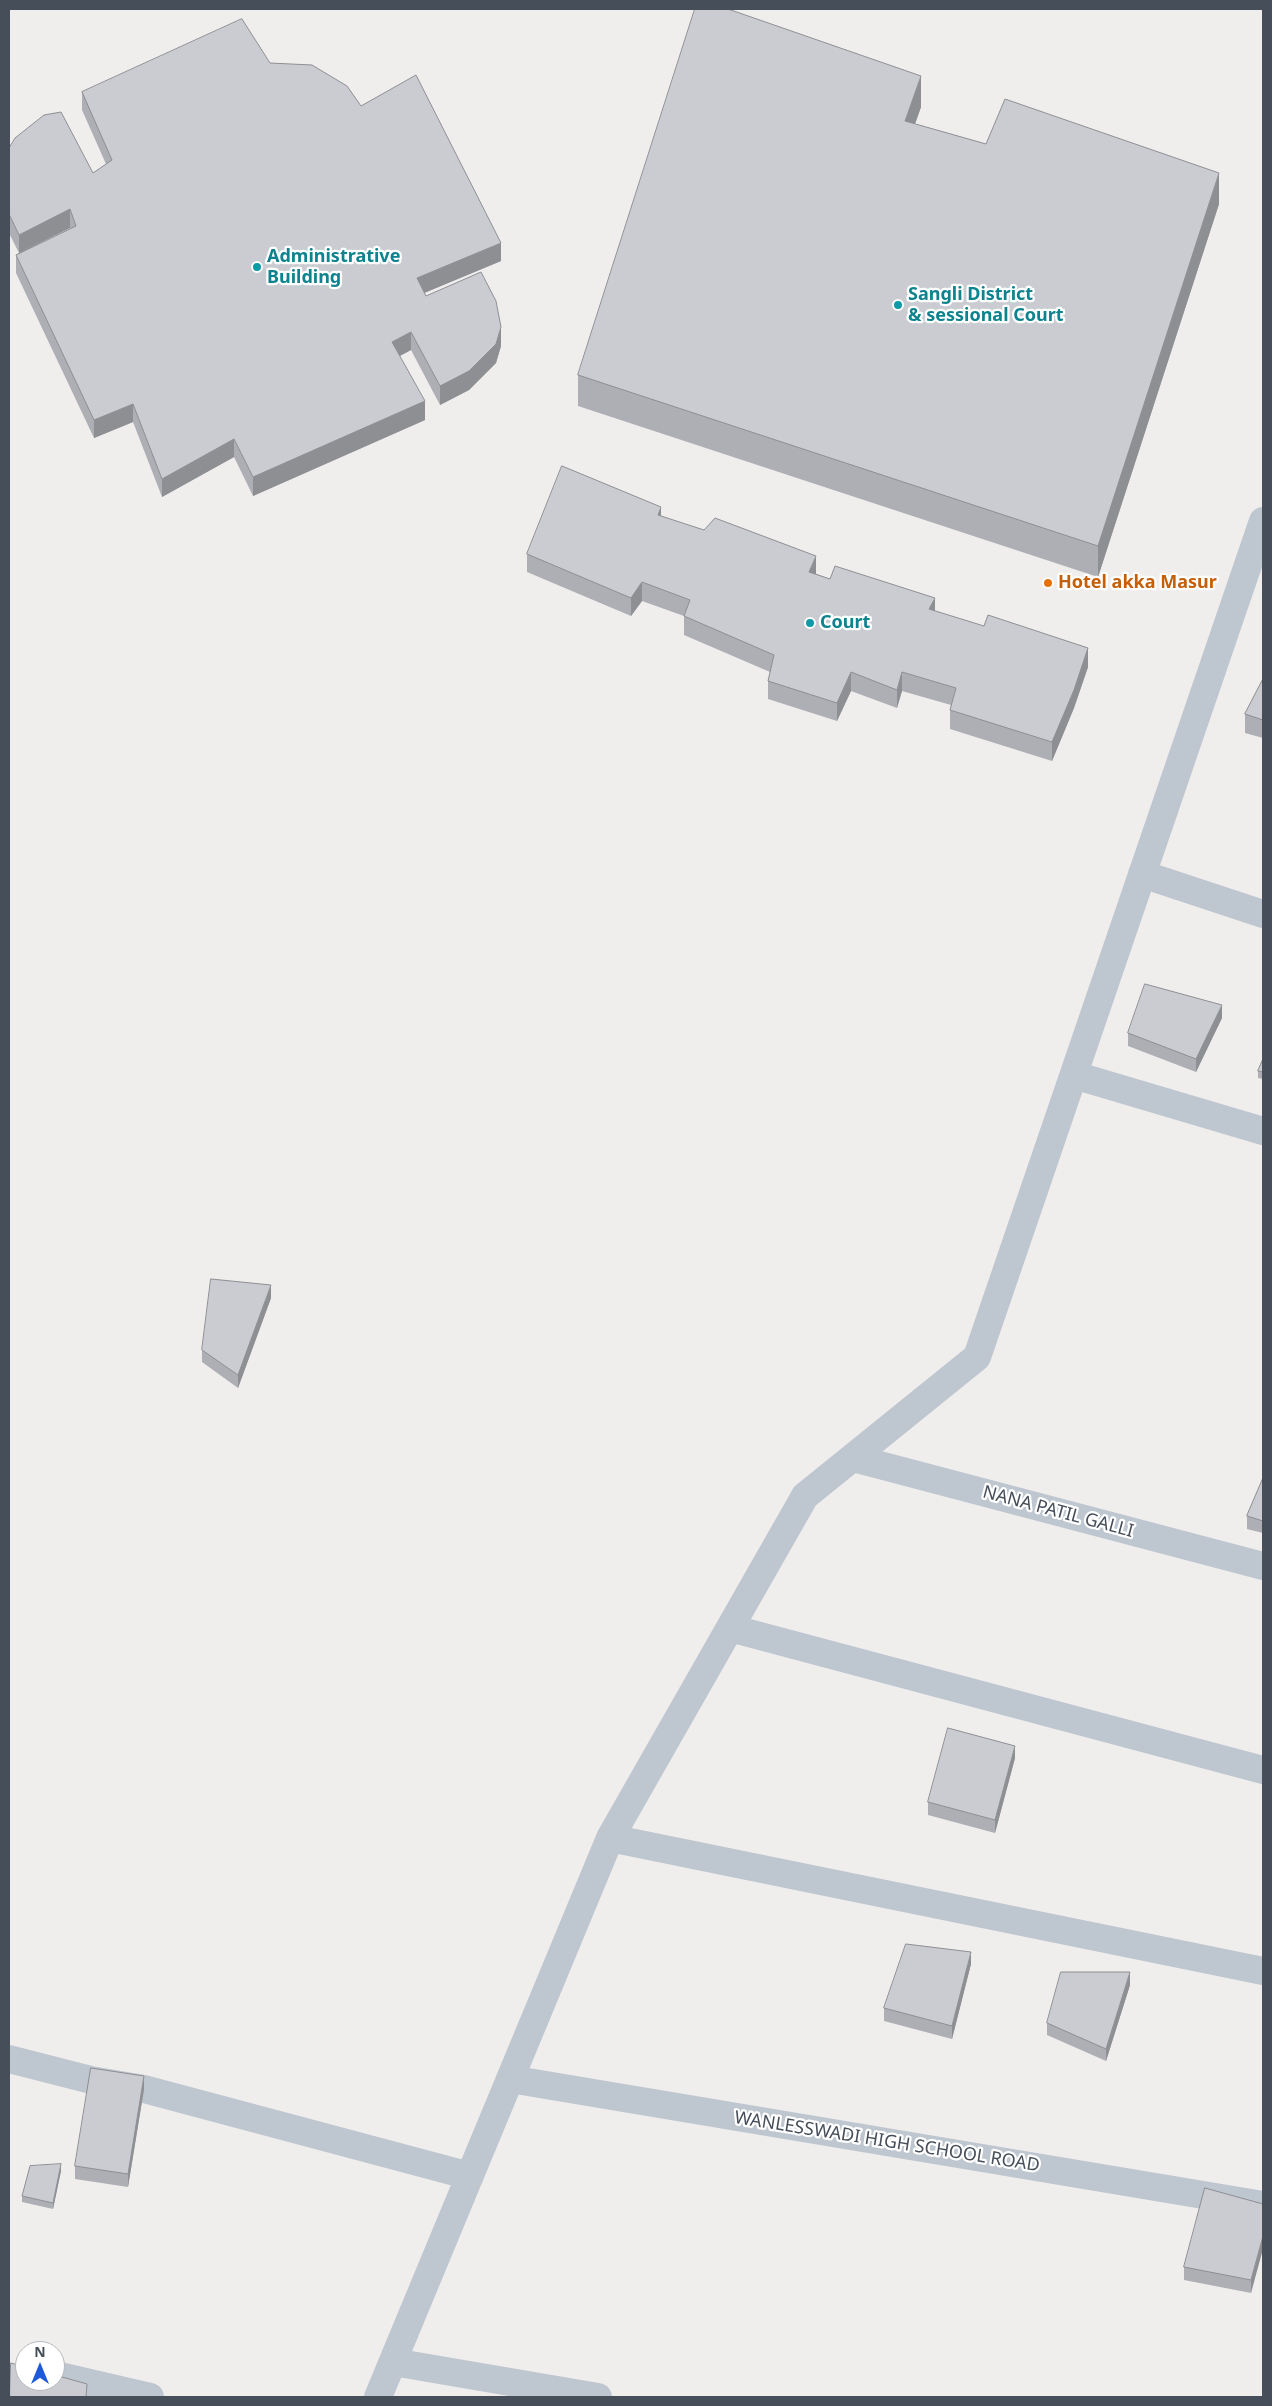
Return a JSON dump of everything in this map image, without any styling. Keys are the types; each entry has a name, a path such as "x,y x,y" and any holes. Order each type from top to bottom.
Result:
{"street":[{"path":"378,2397 610,1838 805,1496 977,1358 1142,874 1253,583 1263,521"},
{"path":"1142,874 1263,914"},
{"path":"1074,1075 1263,1131"},
{"name":"NANA PATIL GALLI","path":"852,1458 1263,1566"},
{"path":"730,1628 1263,1770"},
{"path":"610,1838 1263,1971"},
{"path":"9,2059 91,2080 144,2089 470,2176"},
{"name":"WANLESSWADI HIGH SCHOOL ROAD","path":"510,2079 1263,2205"},
{"path":"393,2362 598,2397"},
{"path":"65,2377 150,2397"}],"building":[{"name":"Sangli District & sessional Court","path":"695,9 728,9 921,76 905,121 986,144 1005,99 1219,173 1098,546 578,375"},
{"name":"Administrative Building","path":"242,19 270,63 312,65 347,86 361,106 416,75 501,243 417,278 426,296 481,272 496,301 501,327 496,344 469,371 440,386 411,332 392,342 425,401 253,477 234,439 162,479 133,404 94,420 16,255 76,226 70,209 19,235 9,214 9,148 15,138 44,115 61,112 93,173 112,160 82,92"},
{"name":"Court","path":"562,466 661,507 658,515 704,530 715,518 816,556 809,572 830,579 835,566 935,598 929,609 984,626 988,615 1088,648 1074,690 1052,742 950,710 956,688 902,672 897,690 851,672 837,703 768,681 774,655 684,616 690,600 642,582 631,598 527,554"},
{"path":"1263,679 1263,720 1245,714"},
{"path":"1145,984 1222,1005 1196,1059 1128,1033"},
{"path":"1263,1059 1263,1072 1258,1071"},
{"path":"211,1279 271,1285 238,1375 202,1350"},
{"path":"1263,1478 1263,1521 1247,1516"},
{"path":"948,1728 1015,1746 995,1820 928,1802"},
{"path":"906,1944 971,1952 952,2026 884,2008"},
{"path":"1061,1972 1130,1972 1106,2049 1047,2023"},
{"path":"91,2068 144,2076 128,2174 75,2166"},
{"path":"61,2164 53,2203 22,2196 30,2166"},
{"path":"1205,2188 1263,2204 1263,2236 1251,2280 1184,2267"},
{"path":"11,2363 15,2364 15,2391 65,2391 65,2378 87,2384 86,2397 10,2397"}],"place":[{"name":"Administrative Building","path":"257,267"},
{"name":"Sangli District & sessional Court","path":"898,305"},
{"name":"Hotel akka Masur","path":"1048,583"},
{"name":"Court","path":"810,623"}]}
